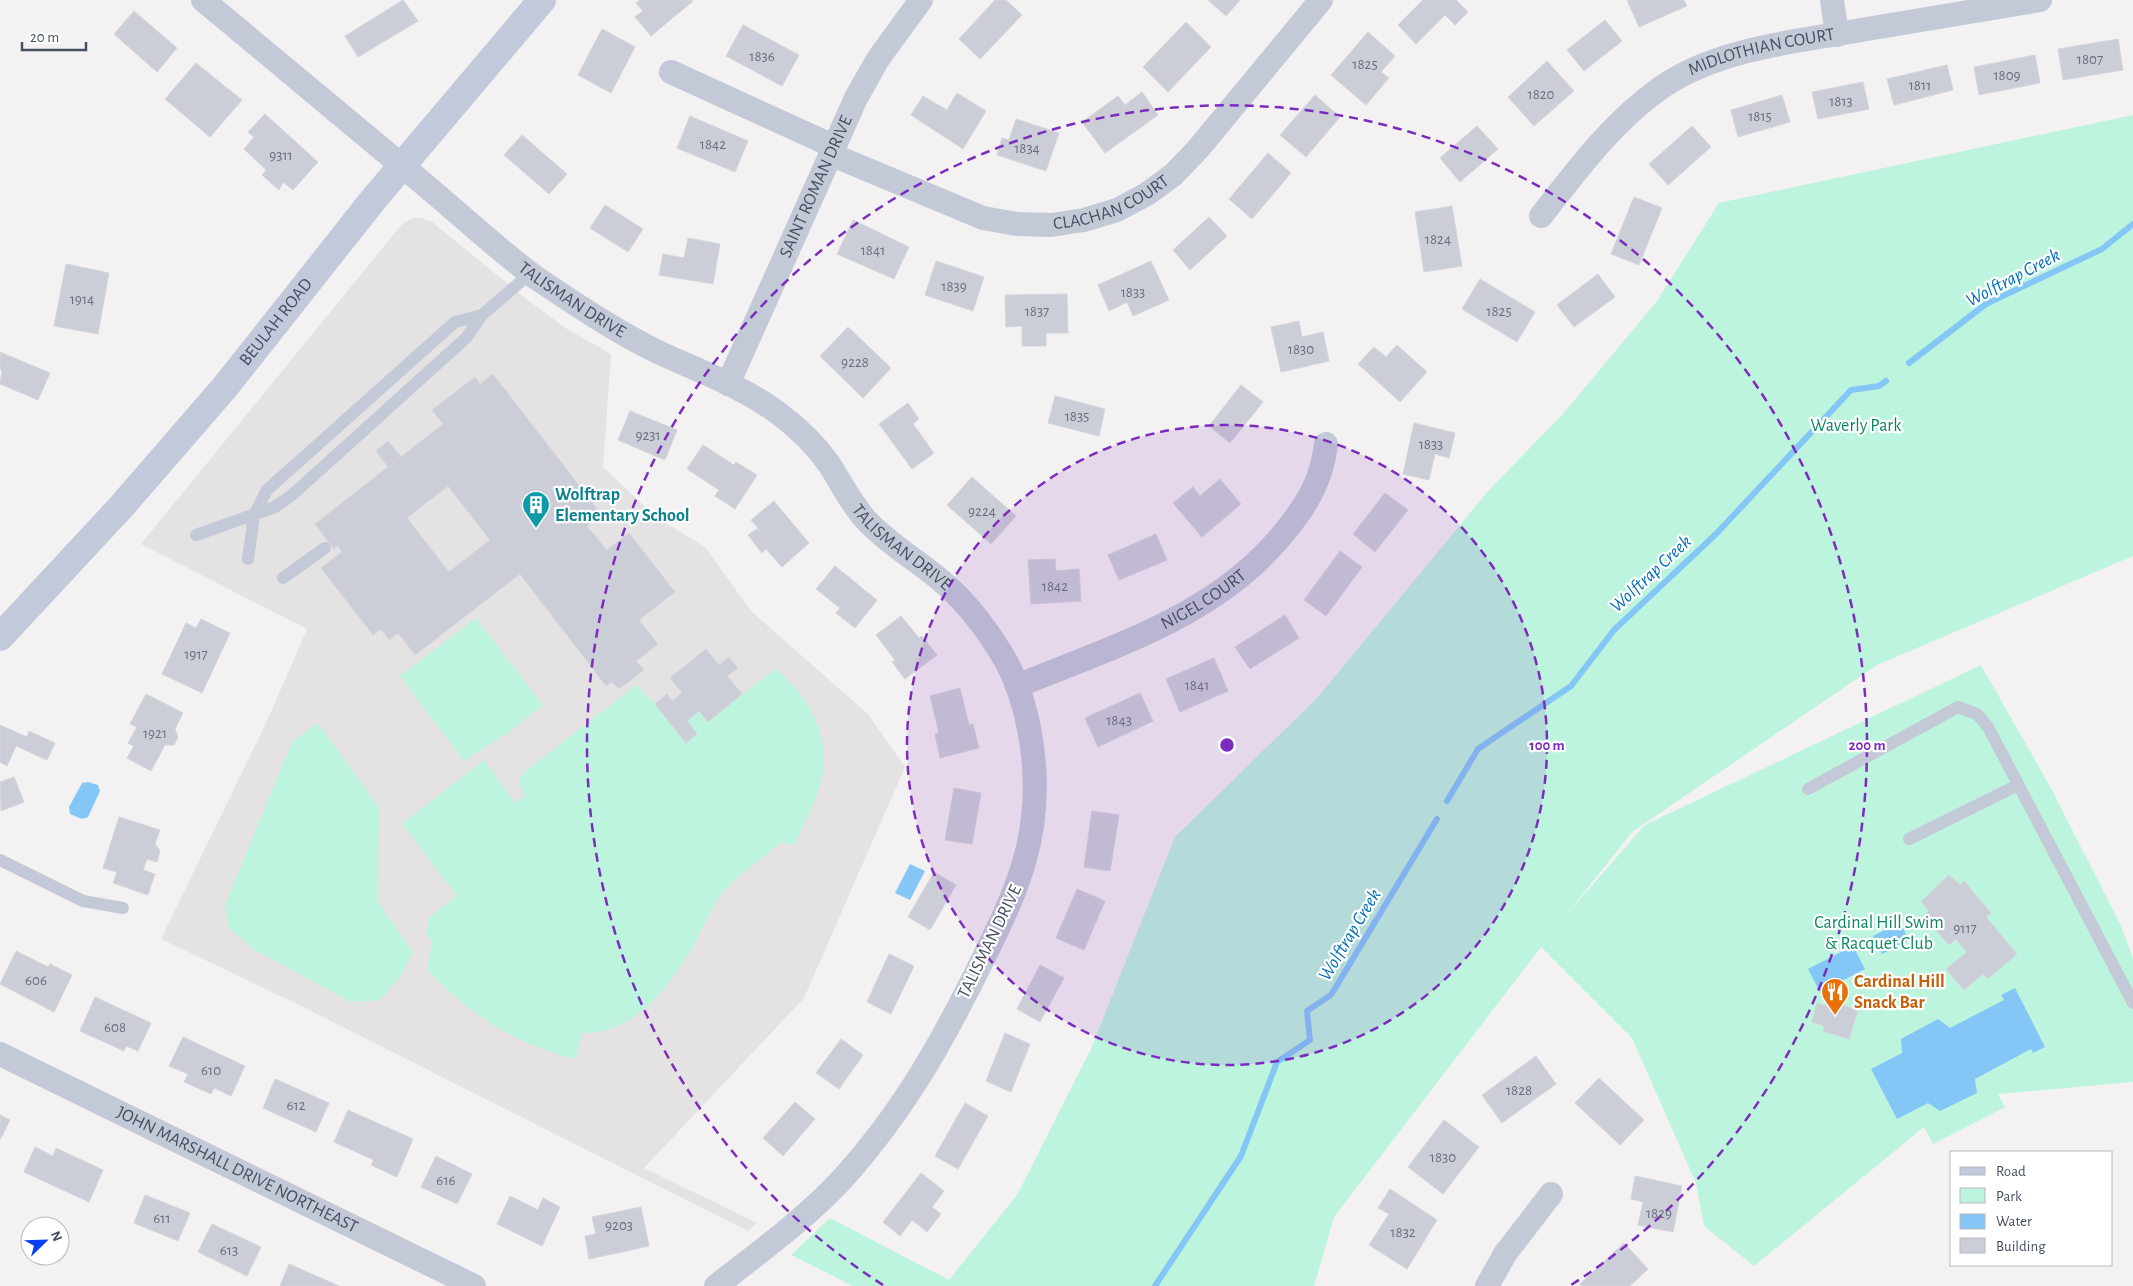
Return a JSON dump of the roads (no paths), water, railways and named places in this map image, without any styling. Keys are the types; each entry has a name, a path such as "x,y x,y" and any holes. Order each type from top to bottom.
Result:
{"main road":[{"name":"BEULAH ROAD","path":"0,637 121,507 225,387 402,166 542,0"}],"street":[{"name":"TALISMAN DRIVE","path":"203,0 531,273 618,331 728,384 778,413 806,437 827,462 851,501 868,522 961,599 982,625 1007,664 1017,686 1029,724 1035,764 1036,799 1033,833 1024,868 1008,910 939,1046 890,1123 819,1202 716,1286"},
{"name":"SAINT ROMAN DRIVE","path":"728,384 856,98 878,59 921,0"},
{"name":"CLACHAN COURT","path":"671,72 832,150 983,218 1017,224 1051,225 1084,220 1117,210 1146,194 1173,175 1198,149 1321,0"},
{"path":"1832,0 1837,34"},
{"name":"MIDLOTHIAN COURT","path":"1541,216 1603,138 1634,109 1664,86 1698,68 1732,55 1837,34 2040,0"},
{"name":"NIGEL COURT","path":"1017,686 1179,618 1216,597 1248,572 1277,542 1307,505 1318,481 1326,444"},
{"name":"JOHN MARSHALL DRIVE NORTHEAST","path":"0,1054 474,1286"},
{"path":"1487,1286 1505,1254 1551,1194"}],"lane":[{"path":"196,535 276,507 292,495 466,338 482,315 531,273"},
{"path":"248,559 254,515 267,490 455,322 482,315"},
{"path":"283,578 324,548"},
{"path":"1808,789 1958,707 1977,714 1988,727 2133,1003"},
{"path":"1909,839 2018,785"},
{"path":"0,860 83,901 123,908"}],"water":[{"path":"88,782 98,785 100,791 88,817 82,819 70,814 69,807 82,783"},
{"path":"910,864 925,871 910,900 895,893"},
{"path":"1900,922 1909,940 1882,954 1873,936"},
{"path":"1853,946 1865,969 1820,992 1808,969"},
{"path":"2015,988 2045,1047 2033,1053 2031,1049 1975,1079 1977,1093 1940,1111 1928,1103 1897,1119 1871,1069 1902,1053 1901,1039 1938,1019 1950,1028 2004,1000 2001,995"}],"waterway":[{"name":"Wolftrap Creek","path":"1909,363 1986,304 2102,249 2133,224"},
{"name":"Wolftrap Creek","path":"1447,801 1478,749 1571,686 1614,630 1716,534 1851,390 1879,386 1886,381"},
{"name":"Wolftrap Creek","path":"1155,1286 1241,1156 1277,1062 1310,1040 1307,1011 1331,995 1437,819"}],"place":[{"name":"Wolftrap Elementary School","path":"536,529"},
{"name":"Cardinal Hill Snack Bar","path":"1835,1016"}],"park label":[{"name":"Waverly Park","path":"1856,426"},
{"name":"Cardinal Hill Swim & Racquet Club","path":"1879,933"}]}
